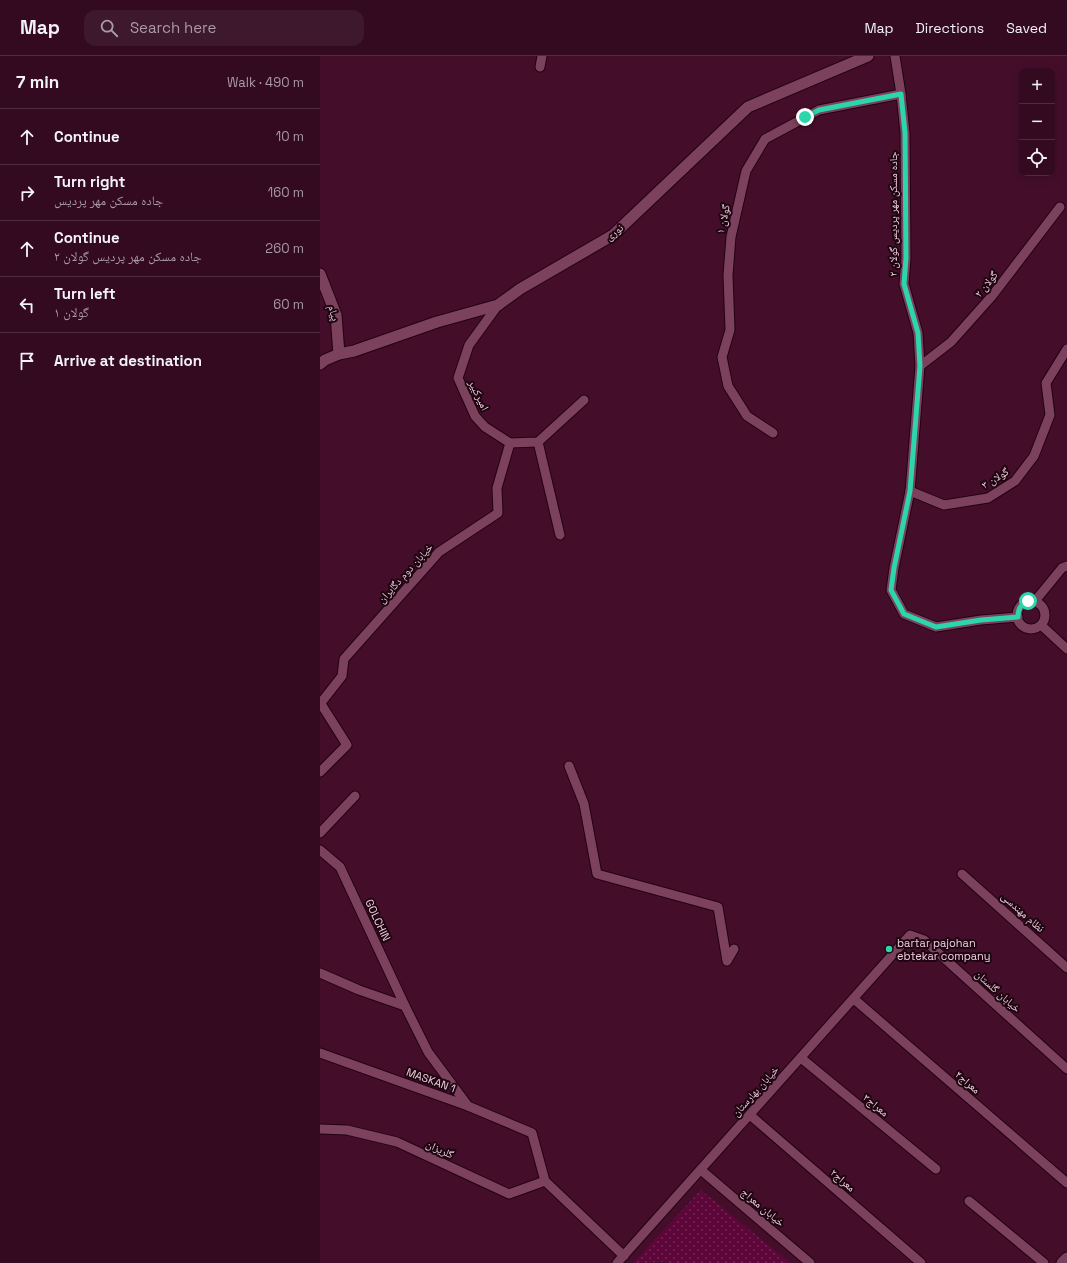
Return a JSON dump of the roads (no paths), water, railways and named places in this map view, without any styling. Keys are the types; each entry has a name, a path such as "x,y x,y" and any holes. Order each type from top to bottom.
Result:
{"street":[{"path":"540,67 542,56"},
{"name":"جاده مسکن مهر پردیس گولان ۲","path":"895,56 905,133 906,258 904,284 918,333 920,366 910,491 894,568 891,590 904,614 936,627 981,620 1018,617"},
{"name":"نوری","path":"320,364 325,360 339,354 354,351 437,322 498,305 520,289 613,235 748,107 861,57"},
{"name":"گولان ۱","path":"773,433 747,416 728,386 722,357 730,330 728,275 731,237 746,171 765,139 819,110 901,94"},
{"name":"گولان ۲","path":"920,366 951,342 992,296 1060,208"},
{"name":"پیام","path":"320,274 336,315 339,354"},
{"name":"امیرکبیر","path":"498,305 469,345 458,378 475,416 485,427 510,443"},
{"name":"گولان ۳","path":"910,491 944,505 988,498 1015,481 1034,456 1050,414 1046,383 1067,349"},
{"path":"510,443 538,442 584,400"},
{"path":"538,442 560,535"},
{"name":"خیابان دوم دگایران","path":"320,704 342,676 344,659 439,552 498,513 497,488 510,443"},
{"path":"1035,601 1062,568 1067,566"},
{"path":"1028,601 1035,601 1041,605 1045,611 1045,619 1041,625 1034,628 1027,628 1021,624 1018,617 1018,610 1022,604 1028,601"},
{"path":"1041,625 1067,649"},
{"path":"320,704 347,745 320,772"},
{"path":"569,766 584,804 597,874 718,907 727,961 734,949"},
{"path":"320,834 355,796"},
{"name":"GOLCHIN","path":"320,850 340,867 428,1052 468,1106"},
{"name":"نظام مهندسی","path":"962,874 1067,968"},
{"name":"خیابان بهارستان","path":"618,1263 910,935"},
{"name":"خیابان گلستان","path":"910,935 924,940 1067,1069"},
{"path":"320,973 359,990 405,1006"},
{"name":"معراج۴","path":"854,999 1067,1183"},
{"name":"MASKAN 1","path":"320,1052 468,1106 532,1133 545,1181"},
{"name":"معراج۳","path":"800,1058 936,1169"},
{"name":"معراج۲","path":"750,1115 921,1263"},
{"name":"گلریزان","path":"320,1129 347,1130 397,1142 509,1194 545,1181"},
{"name":"خیابان معراج","path":"701,1170 810,1263"},
{"path":"545,1181 624,1256"},
{"path":"968,1201 1044,1263"},
{"path":"1062,1263 1067,1258"}],"place":[{"name":"bartar pajohan ebtekar company","path":"889,949"}]}
